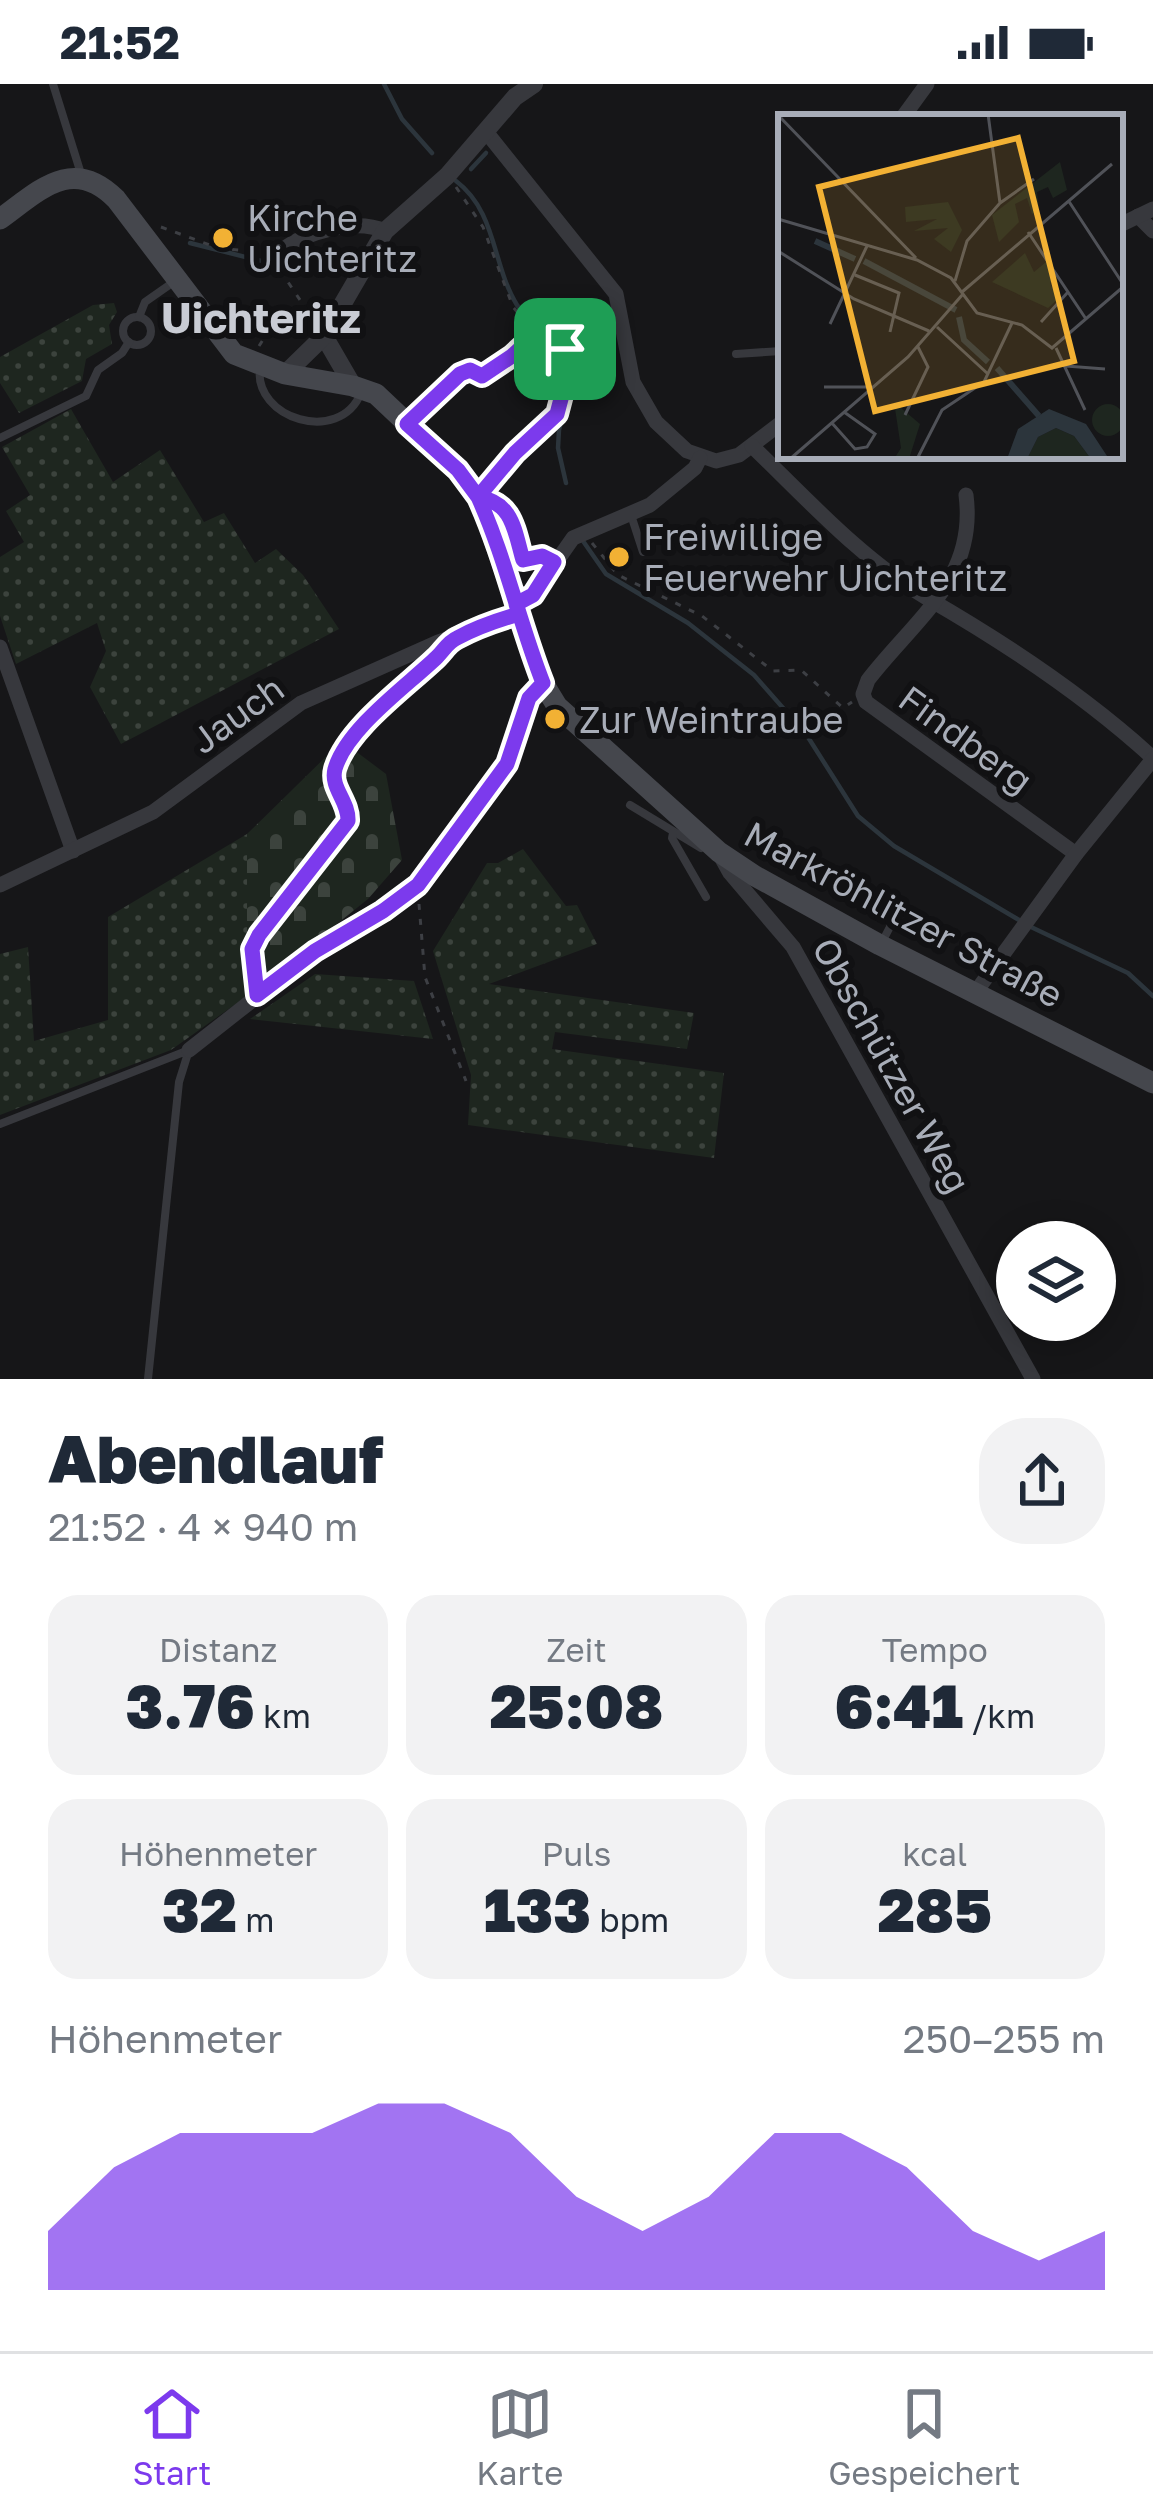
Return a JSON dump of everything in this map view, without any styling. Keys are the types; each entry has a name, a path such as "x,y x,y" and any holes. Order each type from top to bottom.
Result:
{"main road":[{"path":"0,220 56,181 82,178 109,192 234,354 285,374 358,387"},
{"name":"Markröhlitzer Straße","path":"358,387 376,394 458,470 478,497 513,562 518,609 543,683 557,706 719,852 880,945 1153,1083"}],"street":[{"path":"905,114 927,84"},
{"path":"285,374 324,336 385,231 447,176 523,86"},
{"path":"487,133 616,294 633,382 645,408 687,451 700,458 725,460 778,425"},
{"path":"1146,213 1153,232"},
{"path":"278,261 291,241 360,225 385,231"},
{"path":"324,336 358,387"},
{"path":"752,446 870,556 1117,725 1153,759 1076,854 975,993"},
{"path":"518,609 578,534 631,514 667,493 700,458"},
{"name":"Findberg","path":"966,495 968,530 962,559 863,694 866,702 1076,854"},
{"path":"513,562 542,556 554,562"},
{"name":"Jauch","path":"0,885 153,812 301,703 518,609"},
{"path":"0,647 73,851"},
{"path":"189,1050 315,951 418,885 507,764 529,698 543,683"},
{"name":"Obschützer Weg","path":"719,852 730,873 793,947 1033,1379"}],"lane":[{"path":"53,84 82,178"},
{"path":"139,317 148,321 151,335 141,344 129,342 124,325 139,317 145,302 177,280"},
{"path":"0,438 86,396 98,370 129,342"},
{"path":"736,355 778,351"},
{"path":"254,365 278,410 319,424 330,424 356,404 358,387"},
{"path":"407,424 460,374 470,370 482,376"},
{"path":"631,514 643,552"},
{"path":"348,807 334,785 333,774 349,746"},
{"path":"630,806 703,849 719,852"},
{"path":"674,833 672,838 706,897"},
{"path":"880,891 901,906 880,945"},
{"path":"0,1124 189,1050"},
{"path":"148,1379 179,1082 189,1050"}],"path":[{"path":"447,176 483,227 513,307 574,360"},
{"path":"136,226 147,223 218,248 278,261 301,300"},
{"path":"254,365 280,313"},
{"path":"482,376 540,330"},
{"path":"574,360 626,351"},
{"path":"478,497 557,414 574,360"},
{"path":"578,534 618,575 702,616 772,671 801,670 843,708 863,694"},
{"path":"349,746 390,698 451,640"},
{"path":"257,995 252,949 348,821 348,807"},
{"path":"418,885 425,977 466,1081"}],"green space":[{"path":"114,303 117,312 109,325 112,344 86,359 82,381 19,413 0,383 0,357 93,305"},
{"path":"71,409 113,482 160,450 204,522 224,513 255,563 276,549 303,575 339,629 121,744 90,687 106,651 97,623 16,664 0,616 0,557 24,542 6,511 30,495 2,447"},
{"path":"342,741 386,774 402,860 368,899 247,996 247,834"},
{"path":"247,834 247,996 171,1050 0,1115 0,954 28,947 34,1041 108,1020 108,917"},
{"path":"523,849 566,906 577,905 597,944 489,984 694,1013 687,1049 555,1032 552,1049 724,1073 714,1158 468,1125 471,1075 433,951 487,863 498,863"},
{"path":"315,974 414,981 433,1039 250,1019"}],"waterway":[{"path":"384,84 402,119 432,153"},
{"path":"471,169 486,153"},
{"path":"456,181 487,223 517,305 565,344 575,363 559,430 566,483"},
{"path":"190,243 281,266 360,250"},
{"path":"583,541 606,574 688,623 754,675 806,734 858,816 894,846 1019,920"},
{"path":"1031,927 1128,973 1153,996"}],"place":[{"name":"Kirche Uichteritz","path":"223,238"},
{"name":"Freiwillige Feuerwehr Uichteritz","path":"619,557"},
{"name":"Zur Weintraube","path":"555,719"}],"district":[{"name":"Uichteritz","path":"261,317"}],"route":[{"path":"565,349 540,330 482,376 470,370 460,374 407,424 458,470 478,497 494,500 509,512 523,560 542,556 554,562 533,595 516,604 519,614 451,640 390,698 339,760 334,785 348,807 348,821 259,935 252,949 257,995 315,951 418,885 507,764 529,698 543,683 527,643 519,614 478,497 557,414 571,361 565,349"}]}
